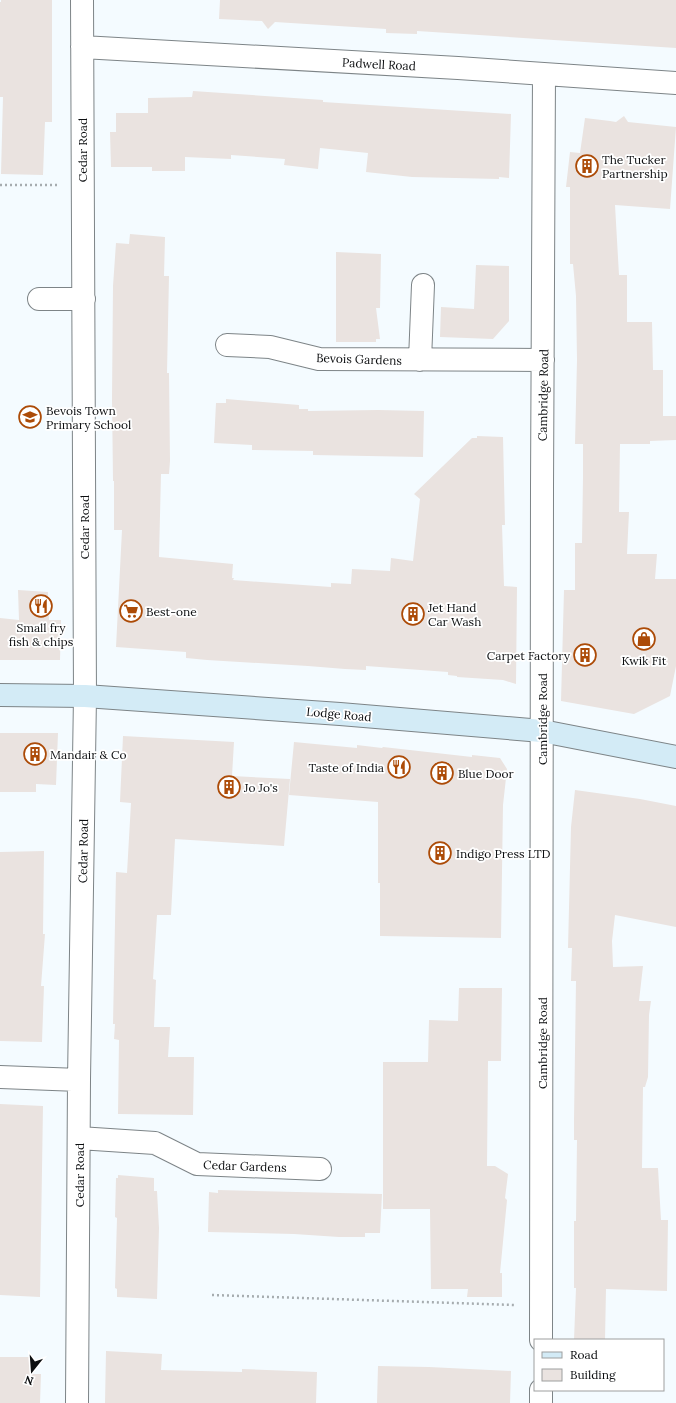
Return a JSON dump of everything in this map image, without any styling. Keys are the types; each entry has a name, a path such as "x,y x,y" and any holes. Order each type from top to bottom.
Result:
{"street":[{"name":"Cedar Road","path":"77,1403 79,1080 85,696 82,0"},
{"name":"Padwell Road","path":"82,46 676,83"},
{"name":"Cambridge Road","path":"541,1339 544,74"},
{"path":"420,360 423,285"},
{"path":"39,299 84,299"},
{"name":"Bevois Gardens","path":"227,345 270,347 319,359 543,360"},
{"name":"Lodge Road","path":"0,695 85,696 340,714 542,731 676,757"},
{"path":"0,1077 79,1080"},
{"name":"Cedar Gardens","path":"79,1138 155,1143 197,1164 320,1169"},
{"path":"541,1391 541,1403"}],"path":[{"path":"0,185 82,185"},
{"path":"212,1295 493,1305 541,1305"}],"building":[{"path":"1,0 52,0 52,122 45,122 43,175 1,174 3,97 0,97"},
{"path":"220,0 676,0 676,48 417,31 417,34 386,33 386,29 275,22 268,29 262,21 219,19"},
{"path":"193,91 323,100 323,102 511,114 509,178 412,177 366,172 368,153 320,148 318,169 284,165 285,159 231,155 231,159 185,157 185,171 152,171 152,167 111,167 110,132 116,132 116,113 148,113 148,98 192,97"},
{"path":"624,116 628,122 676,127 670,209 615,205 619,275 627,275 627,322 652,322 653,370 663,370 663,416 676,416 676,440 650,441 650,444 620,444 619,512 629,512 627,554 657,554 655,579 676,579 676,666 670,696 634,714 561,701 564,590 575,590 575,543 582,543 583,477 583,444 575,444 577,360 576,296 573,264 570,264 570,187 566,187 570,152 580,153 585,118 616,122"},
{"path":"130,234 165,237 164,276 169,276 167,373 169,373 170,461 169,474 161,474 159,557 233,564 233,580 331,587 331,583 351,584 352,569 390,571 391,558 413,561 420,499 414,494 472,438 477,438 477,436 503,437 505,525 502,525 504,586 517,587 516,684 503,680 457,677 448,675 448,672 366,666 366,670 345,669 207,660 186,658 186,652 116,647 122,530 114,530 112,398 113,286 116,243 129,244"},
{"path":"336,252 381,254 380,308 376,308 380,339 376,339 376,342 336,342"},
{"path":"476,265 509,266 509,321 493,339 440,337 441,307 474,309"},
{"path":"226,399 299,405 299,409 308,409 308,411 424,411 423,457 313,455 313,451 252,450 252,445 214,443 216,403 226,403"},
{"path":"18,590 48,592 49,620 61,620 60,660 0,660 0,618 19,620"},
{"name":"Mandair & Co","path":"0,733 58,733 56,785 36,784 36,792 0,792"},
{"path":"123,736 234,742 232,776 290,779 284,846 175,839 171,915 157,915 153,979 156,980 154,1027 170,1027 168,1057 194,1057 193,1115 118,1114 119,1040 114,1039 115,1024 113,1024 116,872 127,873 131,803 120,802"},
{"name":"Indigo Press LTD","path":"294,742 357,748 357,745 383,747 472,757 472,755 500,758 507,769 503,805 501,938 380,936 380,883 378,883 378,802 289,795"},
{"path":"575,790 640,799 676,806 676,927 615,915 612,941 613,967 643,966 639,1001 651,1001 649,1015 648,1077 645,1087 643,1087 642,1168 658,1168 661,1220 668,1220 667,1291 606,1289 605,1339 574,1339 576,1288 574,1288 574,1221 576,1221 577,1140 574,1140 576,981 571,981 572,948 568,948 571,827"},
{"path":"44,851 43,934 45,934 41,986 44,986 42,1042 0,1041 0,852"},
{"path":"459,988 502,988 501,1061 488,1061 487,1166 495,1166 508,1174 500,1273 502,1273 502,1297 467,1297 468,1289 431,1289 430,1209 383,1209 383,1062 428,1062 429,1020 458,1021"},
{"path":"0,1104 43,1106 40,1297 0,1295"},
{"path":"118,1175 154,1178 154,1191 157,1191 159,1228 157,1299 117,1297 117,1289 115,1288 117,1218 115,1217 116,1178 118,1178"},
{"path":"218,1190 382,1194 380,1233 365,1233 365,1237 339,1237 294,1234 208,1232 209,1192 218,1193"},
{"path":"106,1351 162,1354 161,1370 242,1372 242,1369 317,1372 316,1403 105,1403"},
{"path":"0,1357 29,1357 30,1374 41,1374 40,1403 0,1403"},
{"path":"378,1366 511,1371 510,1403 377,1403"}],"place":[{"name":"The Tucker Partnership","path":"587,166"},
{"name":"Bevois Town Primary School","path":"30,417"},
{"name":"Small fry fish & chips","path":"41,606"},
{"name":"Best-one","path":"131,611"},
{"name":"Jet Hand Car Wash","path":"413,614"},
{"name":"Kwik Fit","path":"644,639"},
{"name":"Carpet Factory","path":"585,655"},
{"name":"Mandair & Co","path":"35,754"},
{"name":"Taste of India","path":"399,767"},
{"name":"Blue Door","path":"442,773"},
{"name":"Jo Jo's","path":"229,787"},
{"name":"Indigo Press LTD","path":"440,853"}]}
